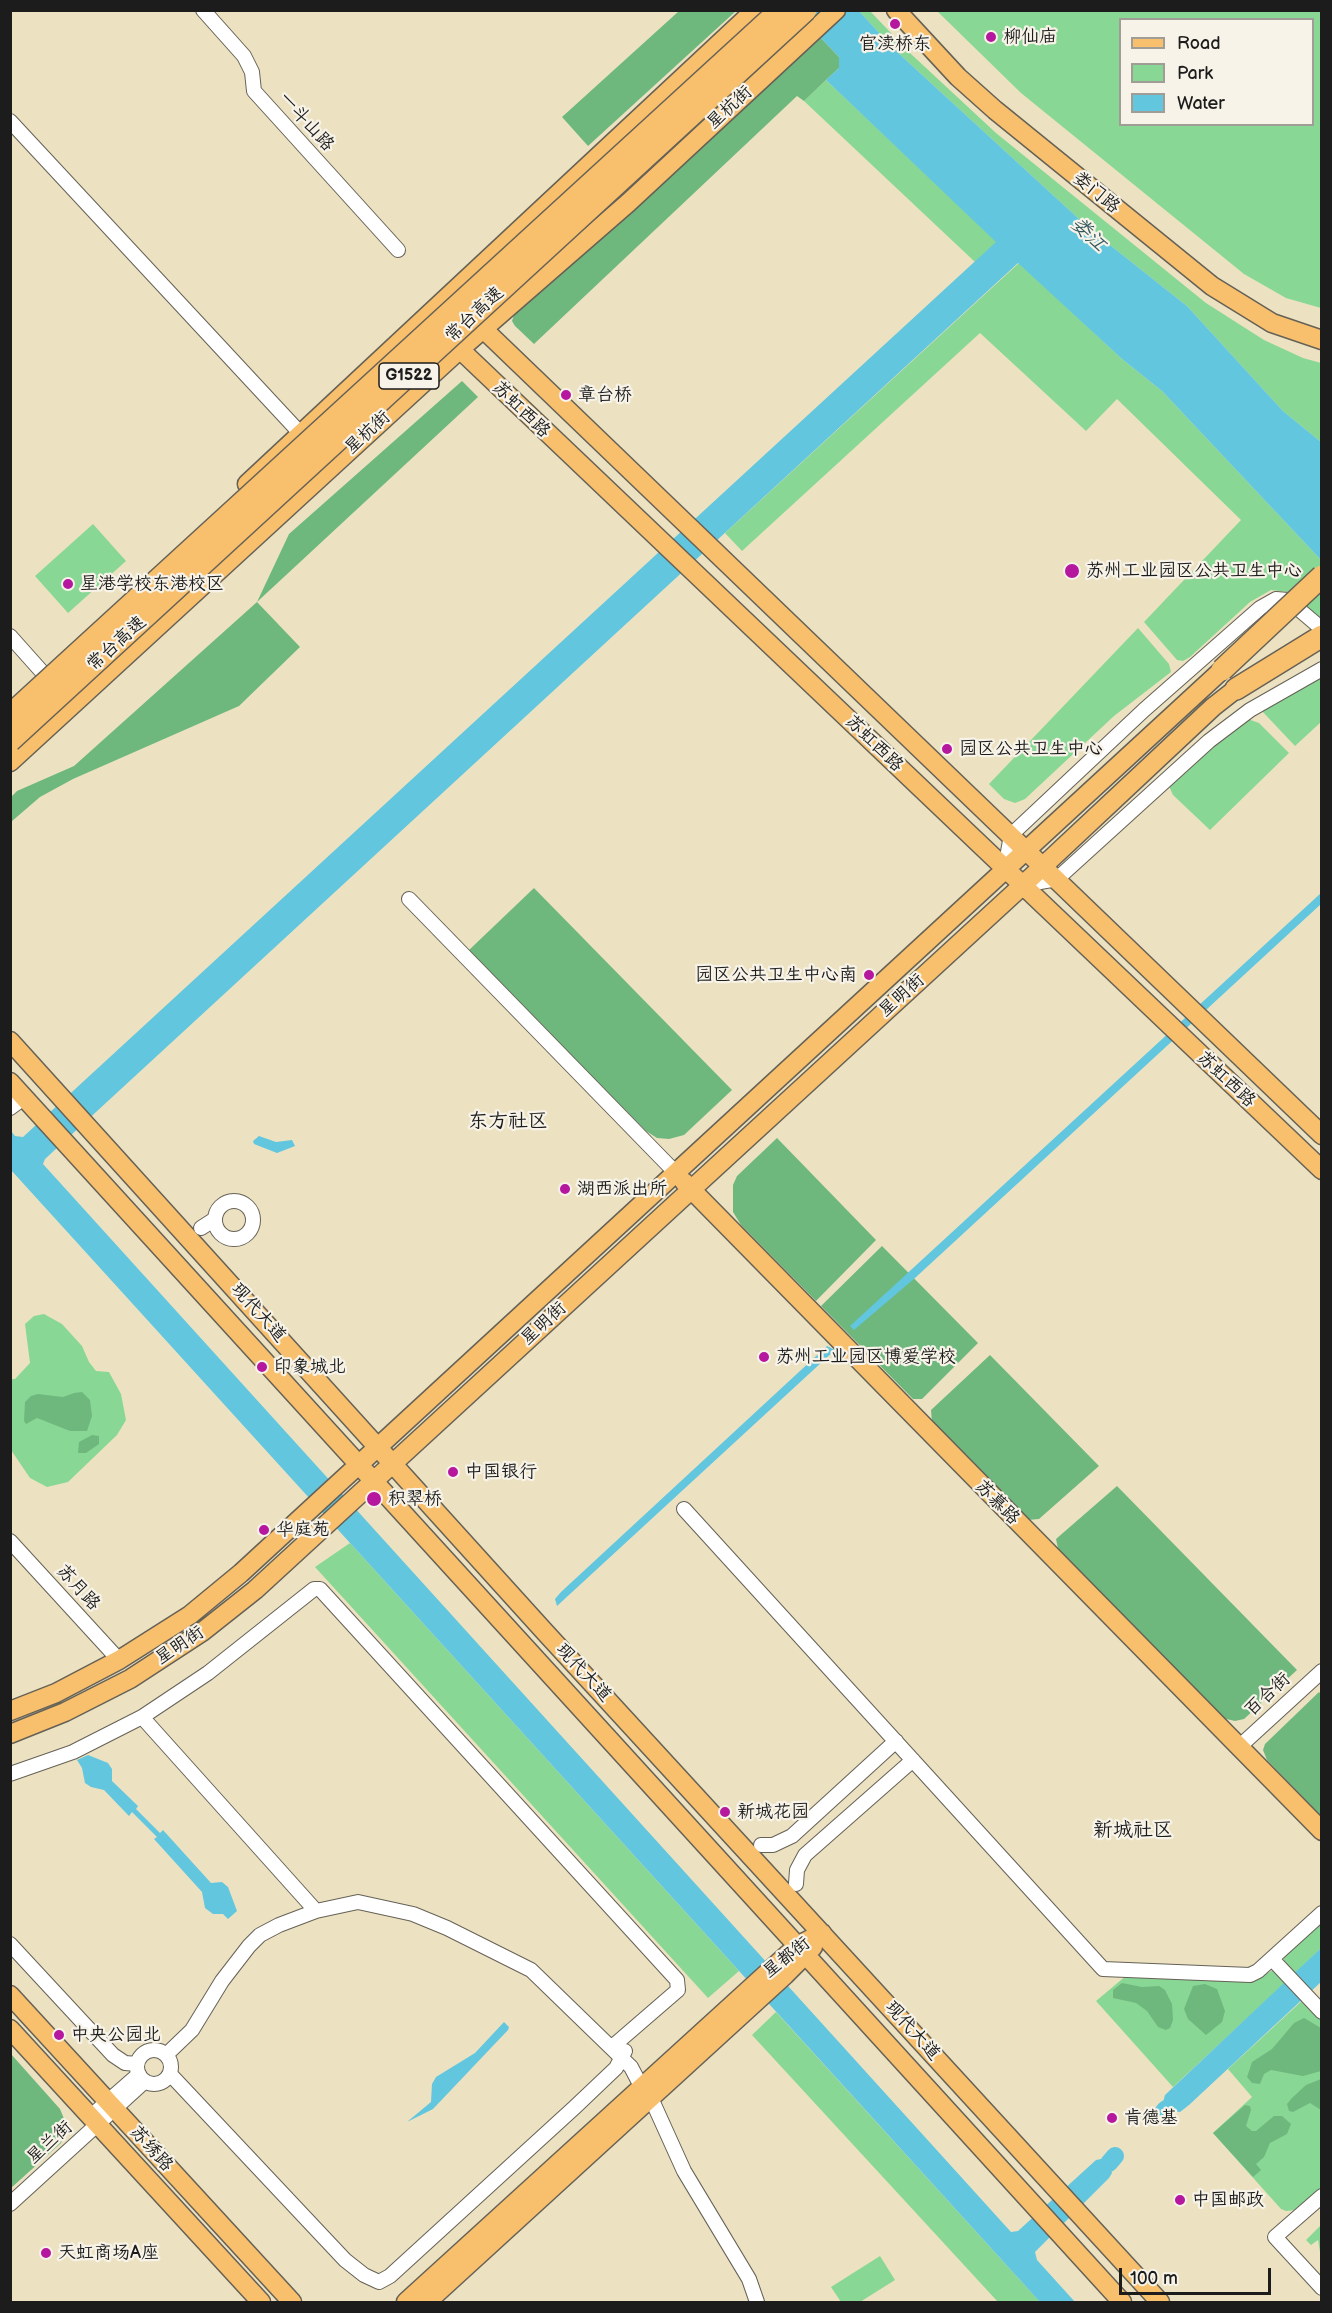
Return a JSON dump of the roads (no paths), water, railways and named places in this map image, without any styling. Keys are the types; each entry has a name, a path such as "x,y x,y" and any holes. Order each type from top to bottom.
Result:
{"highway":[{"name":"常台高速","path":"10,716 780,10"},
{"name":"常台高速","path":"10,741 806,10"},
{"path":"1221,670 1284,615 1322,576"},
{"path":"1236,689 1316,640"}],"main road":[{"path":"10,702 450,297 597,156 755,10"},
{"name":"星杭街","path":"10,762 459,350 633,199 836,10"},
{"name":"娄门路","path":"896,10 988,105 1212,286 1272,322 1322,340"},
{"name":"娄门路","path":"911,10 966,68 1008,107 1208,268 1277,312 1322,328"},
{"name":"苏虹西路","path":"450,297 1322,1135"},
{"name":"苏虹西路","path":"427,318 1322,1170"},
{"name":"星明街","path":"10,1711 56,1693 119,1660 202,1605 271,1546 378,1444 1221,670"},
{"name":"星明街","path":"10,1734 98,1696 178,1649 228,1612 1023,885 1212,707 1236,689"},
{"name":"现代大道","path":"10,1041 378,1444 544,1631 1160,2302"},
{"name":"现代大道","path":"10,1082 18,1103 43,1117 1122,2302"},
{"name":"苏慕路","path":"675,1172 1322,1831"},
{"name":"星都街","path":"427,2302 646,2093 822,1933"},
{"name":"苏绣路","path":"10,1995 292,2302"},
{"name":"苏绣路","path":"10,2029 261,2302"},
{"name":"星都街","path":"406,2302 646,2093"}],"street":[{"name":"一斗山路","path":"203,10 244,56 252,72 254,91 398,250"},
{"path":"10,121 302,434"},
{"path":"1005,869 1011,836 1144,710 1265,604 1276,599 1288,600 1322,629"},
{"path":"10,636 43,673"},
{"path":"1023,885 1057,879 1209,741 1250,710 1322,669"},
{"path":"409,899 675,1172"},
{"path":"230,1201 243,1202 252,1212 253,1225 246,1235 228,1239 218,1231 215,1219 219,1208 230,1201"},
{"path":"201,1228 215,1219"},
{"path":"223,1252 234,1239"},
{"path":"684,1509 1103,1969 1244,1976 1258,1971 1322,1913"},
{"name":"苏月路","path":"10,1541 119,1660"},
{"path":"10,1774 73,1752 142,1718 208,1673 314,1589 320,1588 677,1980 678,1990 612,2047"},
{"name":"百合街","path":"1239,1747 1322,1671"},
{"path":"142,1718 316,1911"},
{"path":"761,1845 773,1845 792,1836 896,1741"},
{"path":"796,1884 796,1870 805,1855 913,1760"},
{"path":"166,2055 192,2030 222,1981 249,1946 266,1932 316,1911 350,1902 367,1902 413,1914 447,1928 531,1970 631,2067 677,2158 743,2268 758,2302"},
{"path":"10,1944 113,2055 159,2083 170,2074"},
{"path":"1272,1959 1322,2012"},
{"path":"140,2073 141,2056 149,2050 158,2050 166,2055 170,2062 170,2074 345,2260 364,2275 379,2282 390,2276 616,2068 625,2050 623,2037"},
{"name":"星兰街","path":"10,2204 111,2105 140,2073"},
{"path":"1322,2196 1275,2237 1322,2288"}],"water":[{"name":"娄江","path":"795,11 859,11 895,50 1091,230 1187,306 1283,411 1321,442 1321,560 1162,391 1122,359 1018,263 45,1159 43,1164 1011,2232 1018,2231 1096,2160 1101,2159 1109,2163 1112,2173 1109,2178 1035,2252 1037,2260 1075,2302 1040,2302 11,1170 11,1131 15,1136 23,1137 996,242 826,80 839,68 839,57"},
{"path":"1321,893 1321,904 915,1278 854,1330 850,1326"},
{"path":"259,1136 276,1142 292,1140 295,1146 277,1153 254,1144 253,1141"},
{"path":"827,1346 835,1350 557,1606 555,1599 561,1592"},
{"path":"88,1755 108,1763 112,1769 112,1781 138,1806 136,1809 160,1833 163,1830 211,1883 222,1882 228,1887 237,1911 228,1919 223,1914 213,1914 205,1908 202,1892 154,1839 157,1837 132,1812 129,1816 104,1790 85,1783 82,1768 77,1760"},
{"path":"1321,1948 1321,1982 1189,2105 1180,2112 1168,2111 1163,2102 1165,2095"},
{"path":"504,2022 509,2027 508,2030 433,2109 407,2122 431,2102 432,2084 436,2077 475,2053"}],"waterway":[{"path":"1109,2163 1115,2156"}],"place":[{"name":"官渎桥东","path":"895,24"},
{"name":"柳仙庙","path":"991,37"},
{"name":"章台桥","path":"566,395"},
{"name":"苏州工业园区公共卫生中心","path":"1072,571"},
{"name":"星港学校东港校区","path":"68,584"},
{"name":"园区公共卫生中心","path":"947,749"},
{"name":"园区公共卫生中心南","path":"869,975"},
{"name":"湖西派出所","path":"565,1189"},
{"name":"苏州工业园区博爱学校","path":"764,1357"},
{"name":"印象城北","path":"262,1367"},
{"name":"中国银行","path":"453,1472"},
{"name":"积翠桥","path":"374,1499"},
{"name":"华庭苑","path":"264,1530"},
{"name":"新城花园","path":"725,1812"},
{"name":"中央公园北","path":"59,2035"},
{"name":"肯德基","path":"1112,2118"},
{"name":"中国邮政","path":"1180,2200"},
{"name":"天虹商场A座","path":"46,2253"}],"district":[{"name":"东方社区","path":"508,1122"},
{"name":"新城社区","path":"1133,1831"}]}
